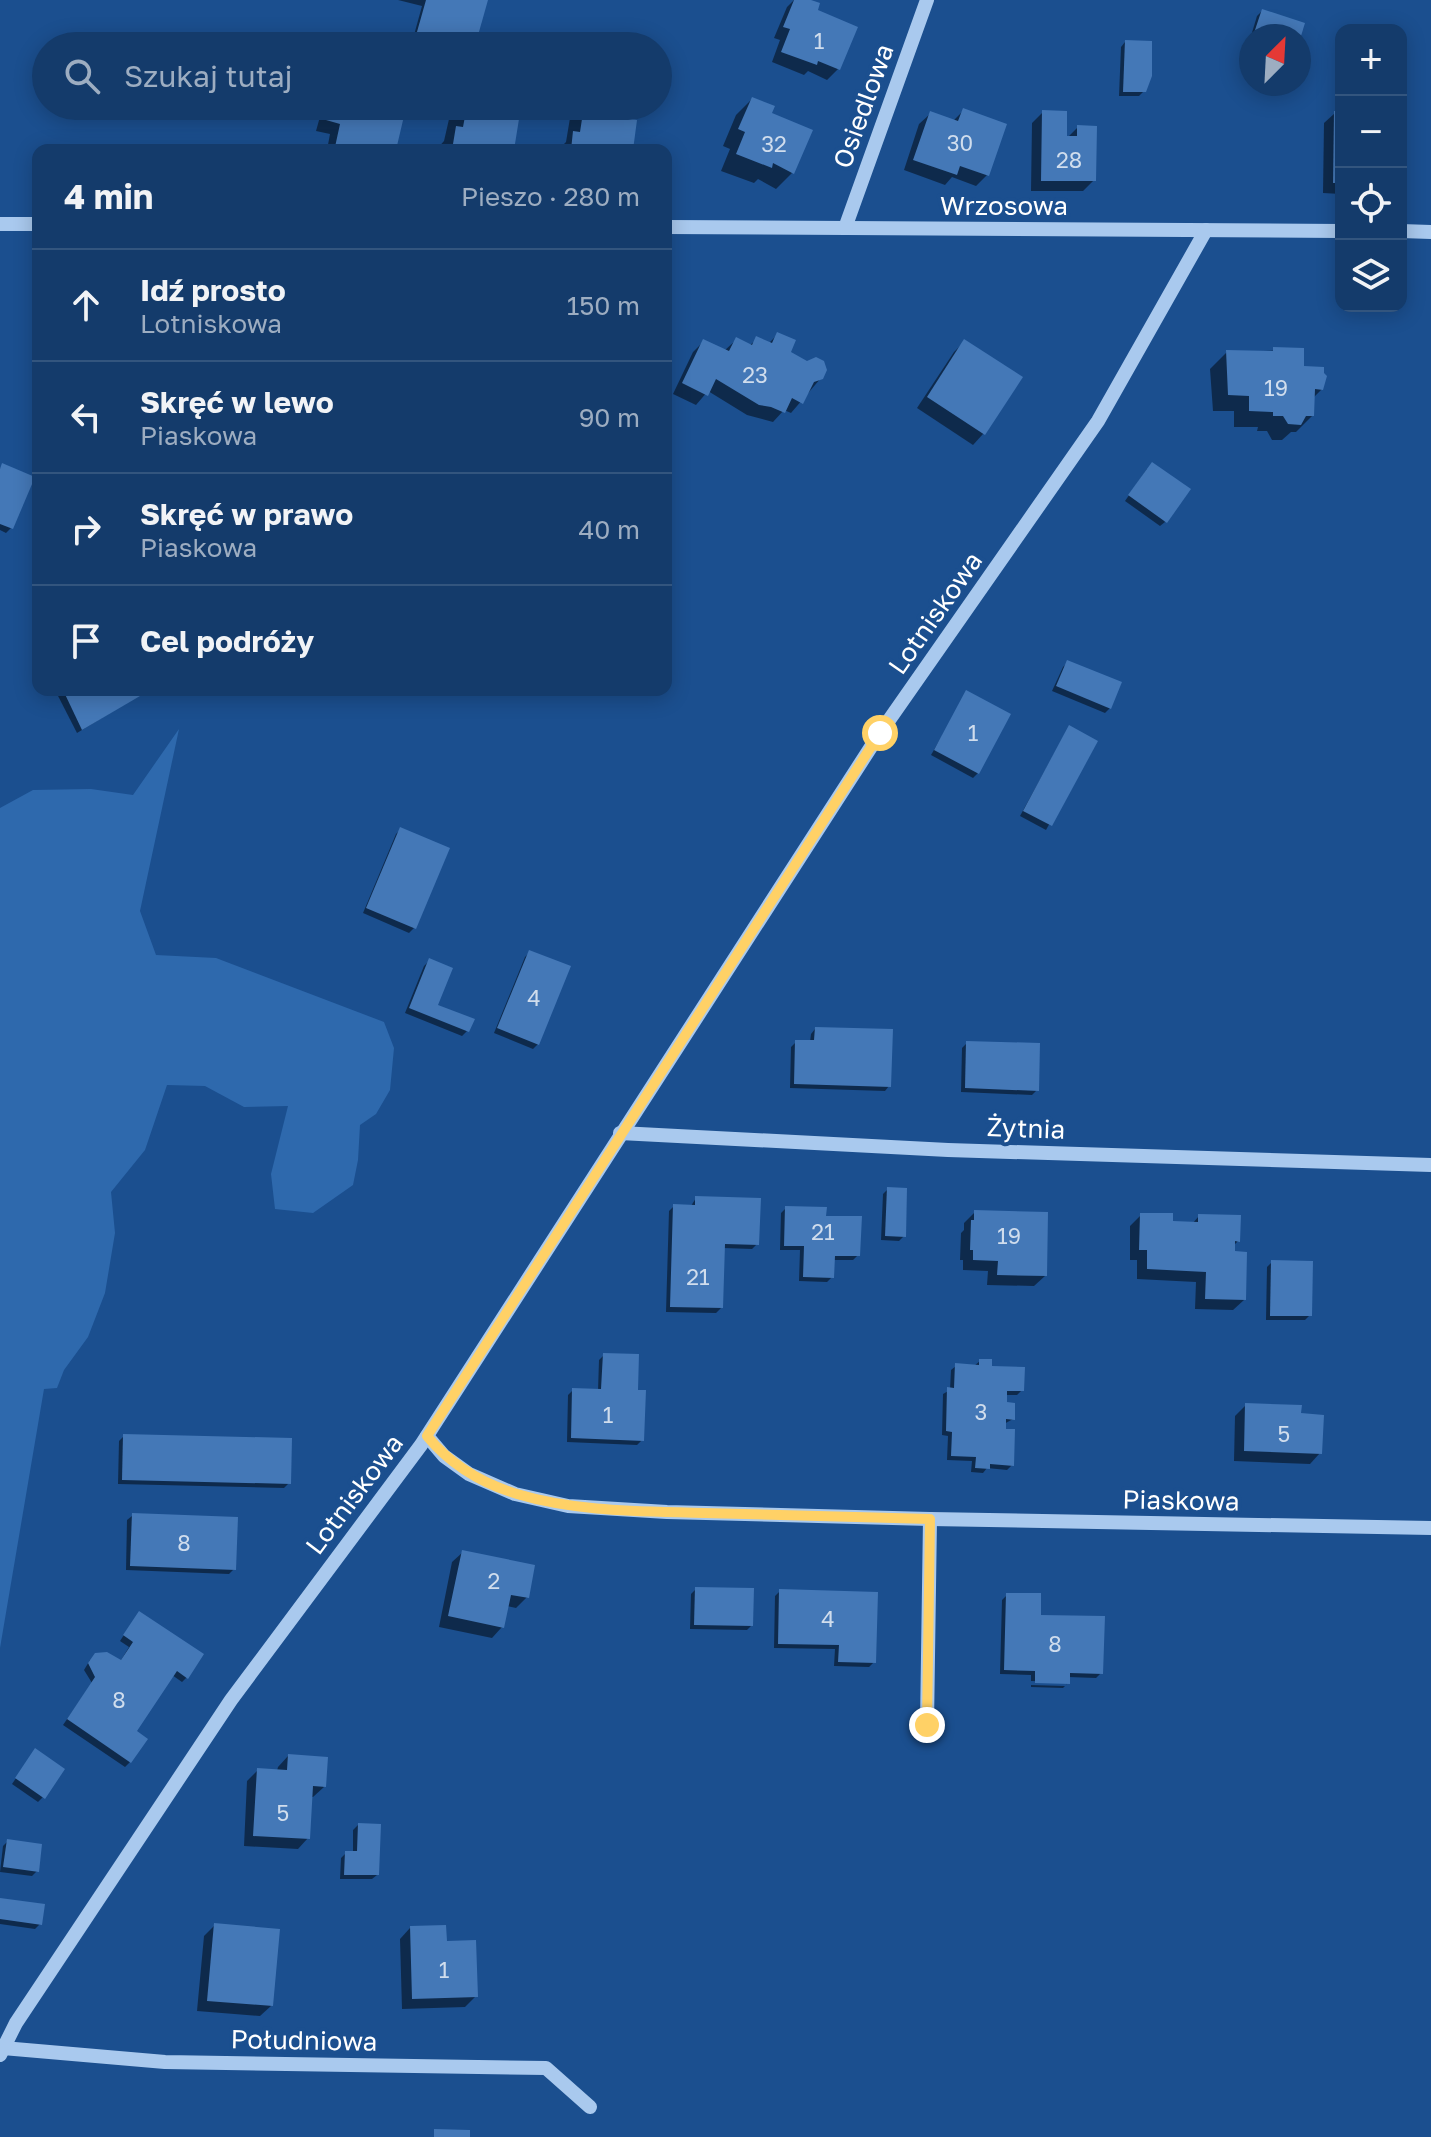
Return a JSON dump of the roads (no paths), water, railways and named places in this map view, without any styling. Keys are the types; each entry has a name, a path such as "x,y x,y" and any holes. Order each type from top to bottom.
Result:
{"street":[{"name":"Osiedlowa","path":"845,228 927,0"},
{"path":"0,224 32,224"},
{"name":"Wrzosowa","path":"672,227 1335,231"},
{"name":"Lotniskowa","path":"2,2051 16,2023 231,1700 427,1436 880,733 1098,421 1206,230"},
{"path":"1407,231 1431,232"},
{"name":"Żytnia","path":"620,1133 948,1150 1431,1165"},
{"name":"Piaskowa","path":"427,1436 444,1456 469,1474 515,1494 568,1506 667,1512 930,1519 1431,1528"},
{"path":"927,1725 930,1519"},
{"name":"Południowa","path":"2,2051 165,2062 546,2068 590,2107"}]}
